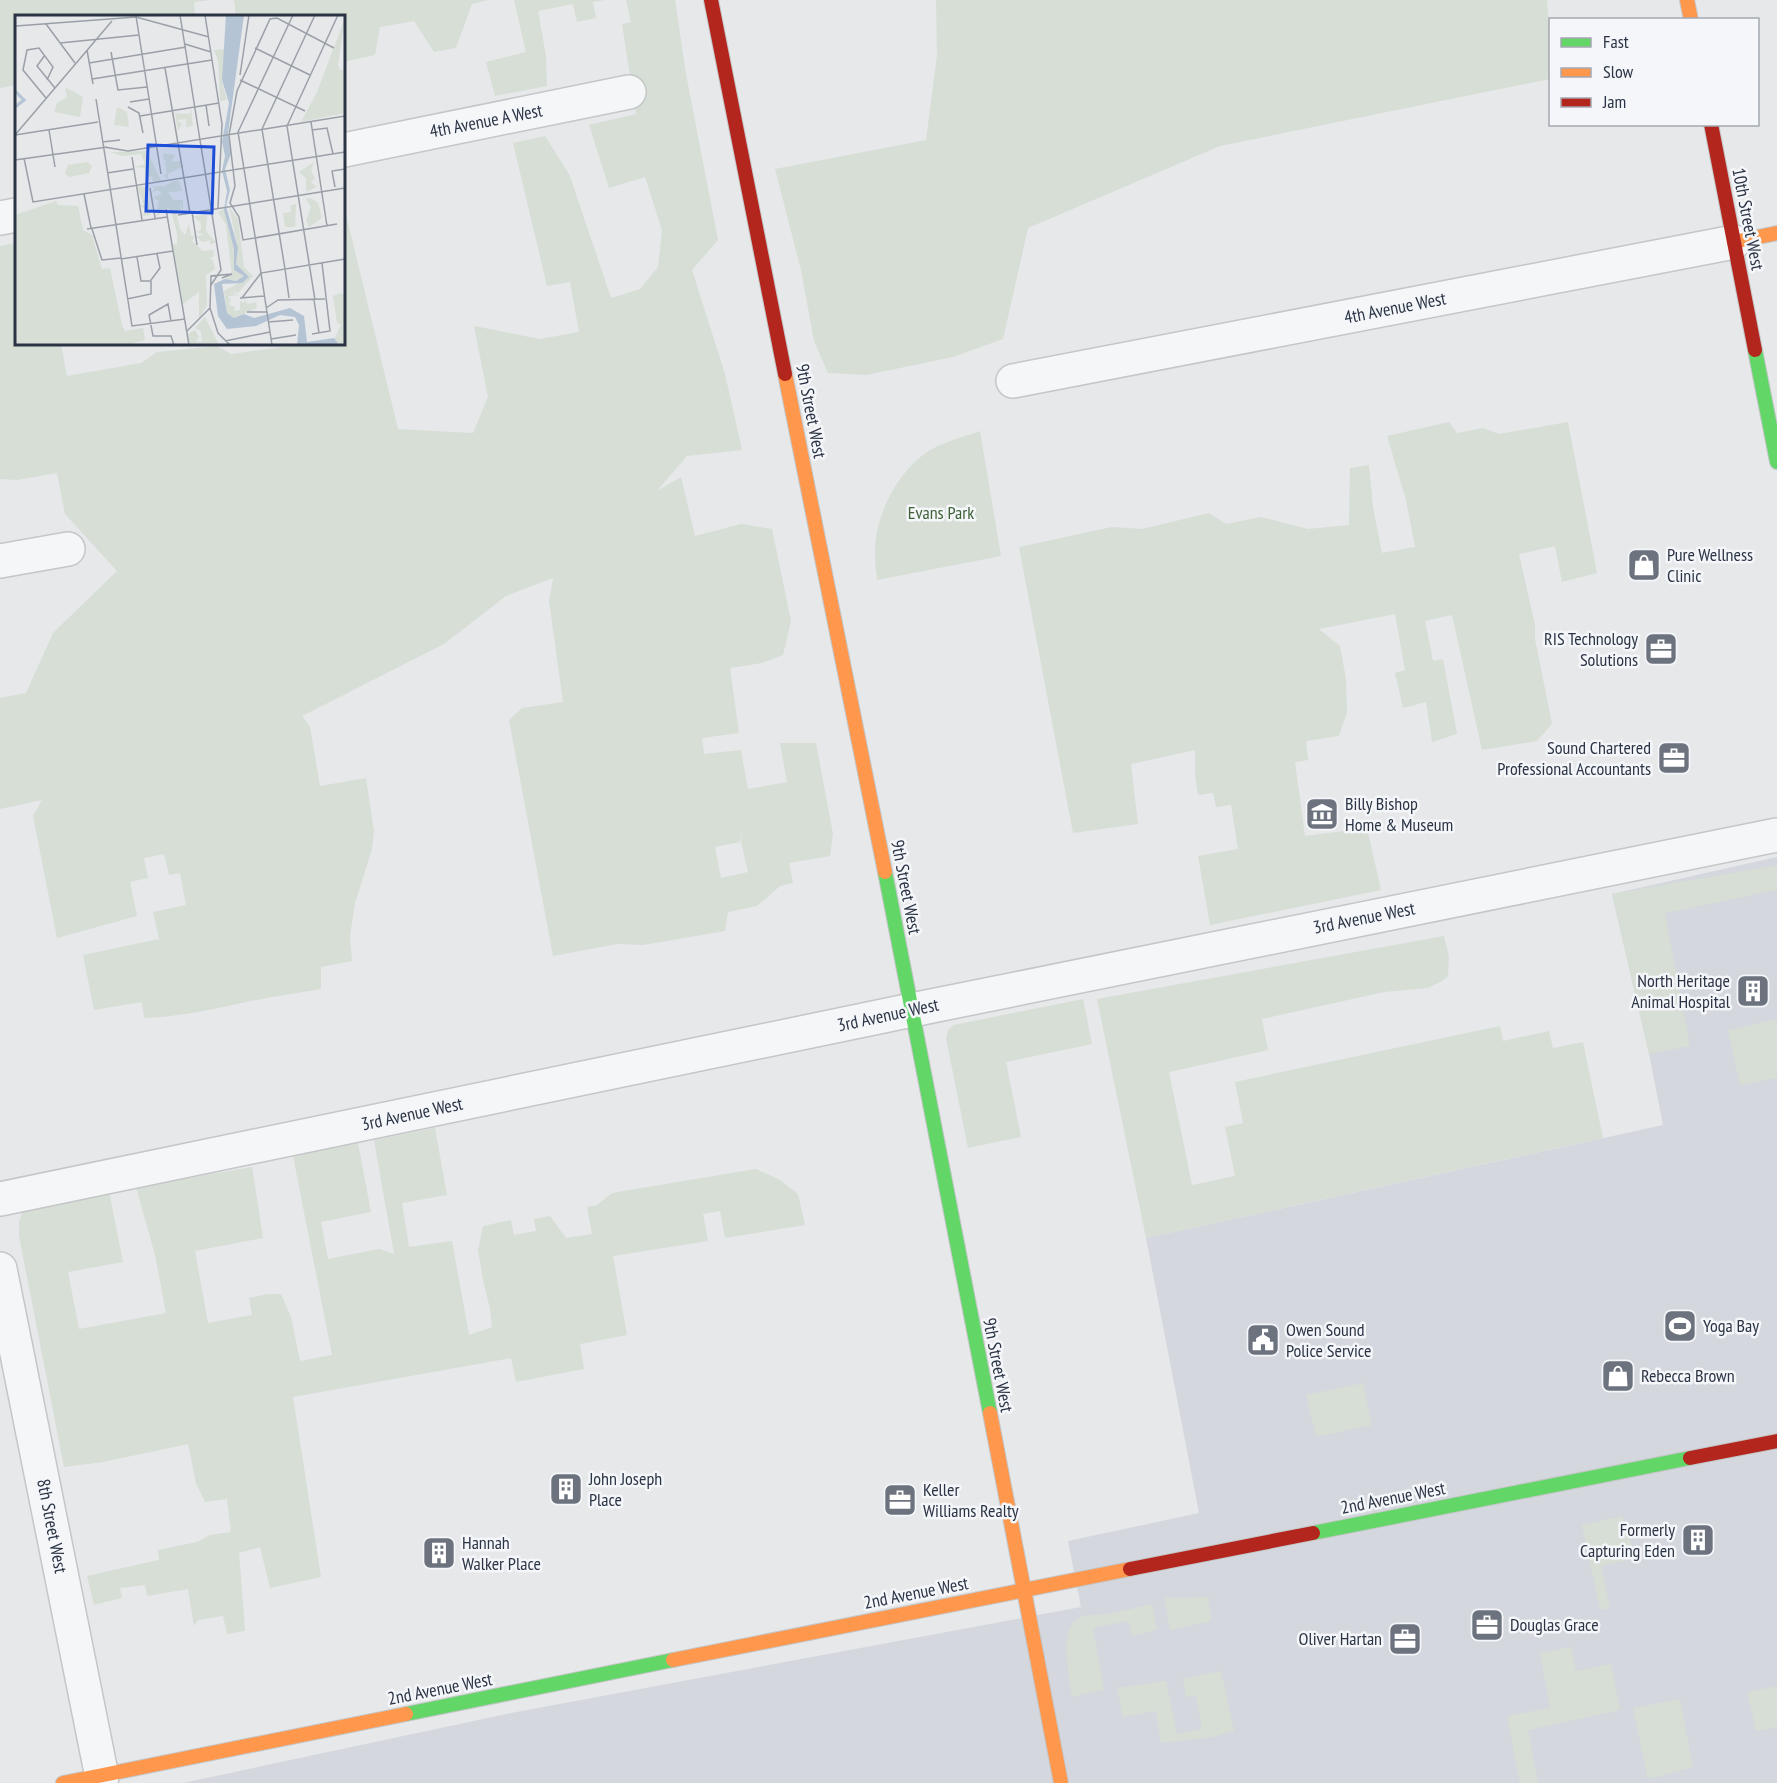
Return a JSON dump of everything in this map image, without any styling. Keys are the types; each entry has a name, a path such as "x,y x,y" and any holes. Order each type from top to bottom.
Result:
{"street":[{"name":"9th Street West","path":"711,0 912,1010 1061,1783"},
{"path":"1687,0 1691,18"},
{"name":"4th Avenue A West","path":"345,150 629,92"},
{"name":"10th Street West","path":"1711,126 1777,462"},
{"path":"0,218 15,215"},
{"name":"4th Avenue West","path":"1013,381 1777,233"},
{"path":"0,561 68,549"},
{"name":"3rd Avenue West","path":"0,1199 912,1010 1777,835"},
{"name":"8th Street West","path":"0,1269 103,1780"},
{"name":"2nd Avenue West","path":"63,1783 103,1780 1022,1590 1777,1441"}],"shaded area":[{"path":"1777,857 1777,1783 183,1783 511,1713 1081,1607 1068,1541 1199,1513 1146,1238 1663,1125 1612,894"}],"green space":[{"path":"0,0 211,0 194,2 195,15 15,15 15,85 0,88"},
{"path":"234,0 488,0 472,4 456,48 434,52 414,21 380,27 375,55 345,62 345,15 236,15"},
{"path":"514,0 605,0 593,2 596,18 577,22 573,4 538,11 546,56 547,86 495,96 486,62 526,52"},
{"path":"626,0 675,0 686,74 718,240 692,270 725,374 742,450 687,456 657,491 681,477 695,536 741,524 772,529 791,621 783,655 762,663 730,668 739,733 702,738 704,754 741,750 748,789 787,782 780,743 816,743 833,834 830,856 789,863 793,883 780,886 757,906 728,912 725,931 643,945 617,944 553,956 509,720 522,708 563,702 549,601 553,578 506,596 444,644 302,716 310,727 320,786 366,778 374,831 372,849 355,903 350,936 352,961 321,967 321,989 166,1016 144,1018 142,1002 94,1010 83,955 159,939 153,912 186,905 180,873 169,875 164,854 144,858 148,878 130,882 137,916 57,938 33,816 42,800 0,809 0,698 26,693 53,633 117,571 65,514 57,473 17,480 0,479 0,246 15,243 15,345 61,345 67,376 141,363 157,352 217,346 231,354 289,345 345,345 345,210 398,429 473,433 488,397 474,326 540,339 579,332 570,282 547,286 513,143 545,136 570,176 611,298 640,289 658,267 662,230 645,177 609,188 589,125 636,114 622,24 631,22","holes":["743,824 741,842 748,872 721,878 715,847 740,842"]},
{"path":"936,0 1547,0 1549,25 1549,79 1220,146 1028,228 1003,339 953,357 866,375 828,373 814,341 801,270 775,169 926,140 937,55"},
{"path":"1449,422 1457,433 1483,428 1499,434 1568,422 1597,573 1562,582 1555,546 1519,554 1535,625 1535,639 1552,724 1537,741 1482,750 1452,615 1425,621 1433,661 1443,659 1457,734 1432,742 1426,702 1403,708 1395,673 1405,670 1395,614 1319,629 1340,646 1346,679 1347,712 1339,736 1306,741 1308,760 1295,762 1305,836 1367,828 1381,890 1210,925 1198,856 1238,849 1231,805 1216,807 1213,793 1198,795 1195,750 1131,764 1138,824 1073,833 1019,547 1112,527 1142,529 1209,513 1226,524 1261,517 1308,529 1349,525 1350,468 1369,465 1373,507 1382,553 1415,547 1406,500 1387,436"},
{"name":"Evans Park","path":"980,431 1001,556 877,580 876,536 886,504 903,475 927,453 945,443"},
{"path":"1777,865 1777,890 1665,913 1690,1046 1649,1054 1612,894"},
{"path":"1444,936 1449,956 1448,976 1428,988 1384,992 1262,1019 1268,1050 1169,1072 1192,1185 1235,1176 1225,1127 1243,1123 1235,1082 1500,1026 1503,1041 1549,1031 1553,1048 1583,1042 1603,1138 1146,1238 1097,999"},
{"path":"1083,999 1092,1044 1006,1062 1021,1137 968,1148 946,1038 948,1030 954,1025"},
{"path":"1777,1019 1777,1078 1740,1085 1728,1030"},
{"path":"435,1128 447,1195 402,1203 409,1247 452,1241 469,1335 492,1327 478,1250 483,1226 511,1220 514,1235 536,1231 534,1219 550,1216 566,1238 592,1234 587,1207 597,1205 612,1193 756,1169 780,1180 798,1194 805,1225 725,1238 720,1211 703,1214 708,1241 613,1256 627,1335 580,1344 584,1369 516,1382 511,1358 293,1397 321,1577 270,1588 260,1547 239,1553 245,1631 227,1634 223,1616 198,1620 194,1626 188,1589 147,1596 145,1585 120,1588 122,1598 94,1605 87,1576 159,1560 158,1550 197,1542 210,1535 231,1532 227,1499 205,1502 196,1483 188,1444 103,1462 64,1467 19,1236 19,1222 22,1213 29,1208 109,1191 123,1262 68,1272 79,1329 166,1313 155,1255 136,1187 252,1167 263,1238 195,1251 208,1323 252,1315 249,1298 281,1294 291,1317 300,1361 332,1355 293,1156 358,1143 371,1212 321,1222 328,1259 379,1249 394,1254 374,1140"},
{"path":"1363,1383 1372,1425 1316,1437 1306,1395"},
{"path":"1622,1516 1636,1558 1601,1566 1610,1608 1600,1610 1582,1525"},
{"path":"1208,1597 1211,1621 1170,1630 1164,1598"},
{"path":"1152,1604 1157,1630 1132,1636 1128,1621 1093,1628 1104,1690 1072,1697 1066,1654 1068,1632 1072,1624 1086,1616 1103,1615"},
{"path":"1571,1647 1576,1671 1611,1664 1620,1710 1528,1730 1538,1783 1520,1783 1507,1716 1550,1708 1540,1653"},
{"path":"1221,1671 1234,1731 1213,1737 1161,1743 1156,1711 1123,1717 1117,1688 1166,1681 1177,1734 1202,1729 1196,1696 1186,1697 1183,1679"},
{"path":"1777,1686 1777,1727 1756,1731 1747,1692"},
{"path":"1680,1699 1693,1767 1648,1779 1633,1708"}],"traffic: fast":[{"path":"1755,350 1777,462"},
{"path":"885,872 990,1413"},
{"path":"1313,1533 1690,1458"},
{"path":"406,1714 673,1660"}],"traffic: slow":[{"path":"1687,0 1691,18"},
{"path":"1734,242 1777,233"},
{"path":"785,374 885,872"},
{"path":"990,1413 1061,1783"},
{"path":"673,1660 1130,1569"},
{"path":"63,1783 406,1714"}],"traffic: jam":[{"path":"711,0 785,374"},
{"path":"1711,126 1755,350"},
{"path":"1690,1458 1777,1441"},
{"path":"1130,1569 1313,1533"}],"place":[{"name":"Pure Wellness Clinic","path":"1644,565"},
{"name":"RIS Technology Solutions","path":"1661,649"},
{"name":"Sound Chartered Professional Accountants","path":"1674,758"},
{"name":"Billy Bishop Home & Museum","path":"1322,814"},
{"name":"North Heritage Animal Hospital","path":"1753,991"},
{"name":"Yoga Bay","path":"1680,1326"},
{"name":"Owen Sound Police Service","path":"1263,1340"},
{"name":"Rebecca Brown","path":"1618,1376"},
{"name":"John Joseph Place","path":"566,1489"},
{"name":"Keller Williams Realty","path":"900,1500"},
{"name":"Formerly Capturing Eden","path":"1698,1540"},
{"name":"Hannah Walker Place","path":"439,1553"},
{"name":"Douglas Grace","path":"1487,1625"},
{"name":"Oliver Hartan","path":"1405,1639"}]}
